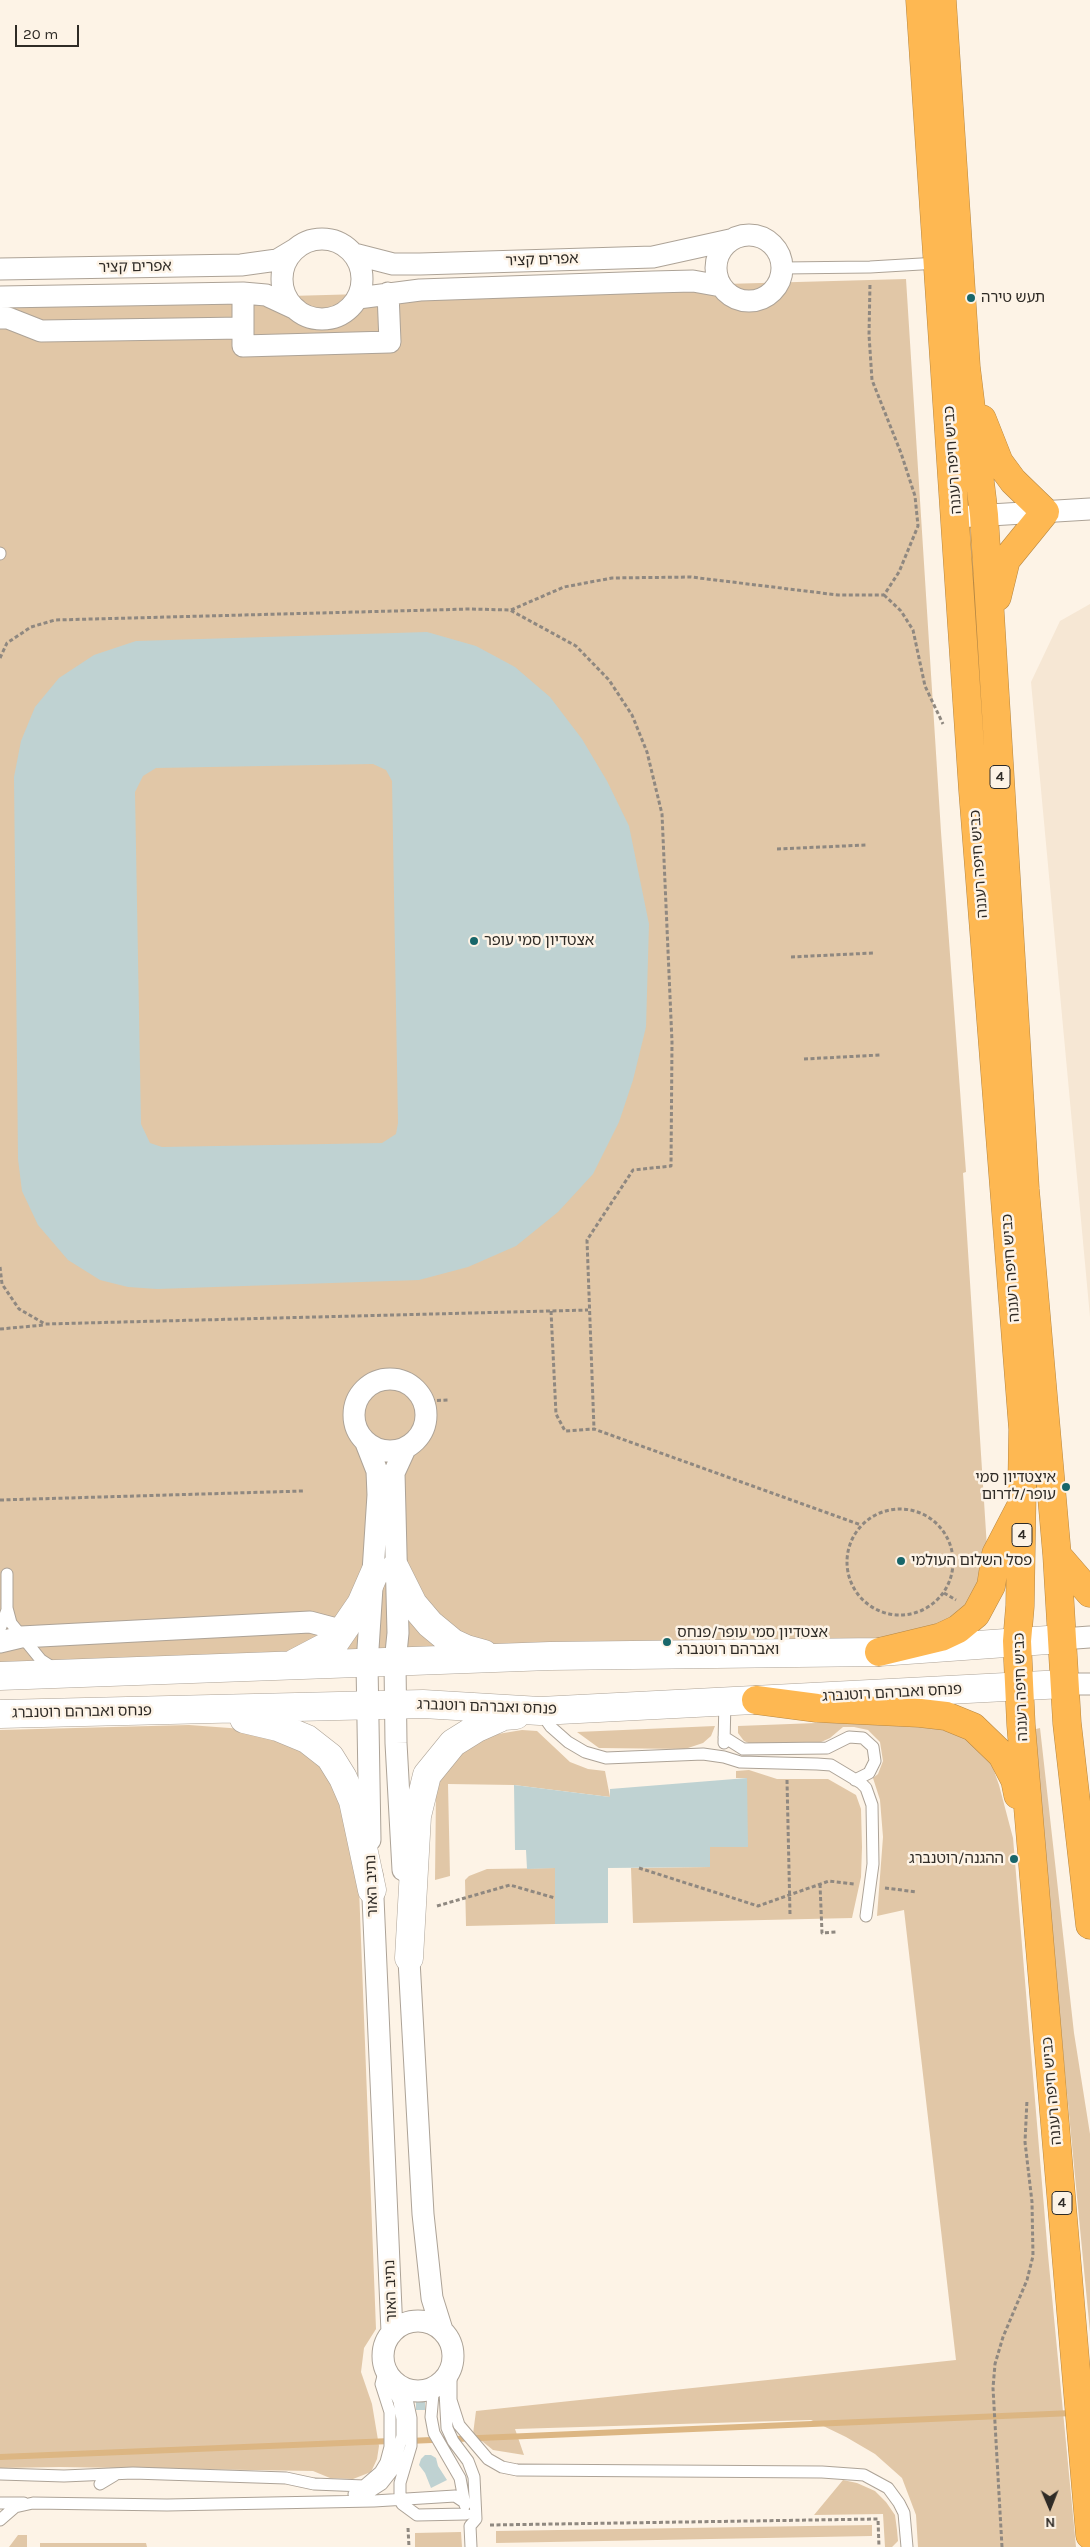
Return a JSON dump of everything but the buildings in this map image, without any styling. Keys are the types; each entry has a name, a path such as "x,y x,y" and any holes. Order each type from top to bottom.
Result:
{"highway":[{"name":"כביש חיפה רעננה","path":"920,0 940,263 973,790 1023,1429 1023,1503 1017,1641 1018,1686 1090,2535"},
{"name":"כביש חיפה רעננה","path":"942,0 966,367 984,515 1025,1189 1057,1555 1062,1639 1077,1684 1090,1925"},
{"path":"966,367 988,436 999,462 1013,481 1045,512 1006,560 1000,580 996,608 996,698"},
{"path":"879,1652 942,1637 958,1629 976,1614 991,1586 996,1554 1023,1503"},
{"path":"1057,1555 1090,1593"},
{"path":"756,1700 817,1708 946,1716 973,1727 1002,1755 1015,1780 1034,1871"}],"main road":[{"path":"290,1665 335,1642 385,1570 430,1624 459,1646 498,1658"},
{"path":"0,1676 498,1658 879,1652 1062,1639"},
{"name":"פנחס ואברהם רוטנברג","path":"0,1714 397,1704 540,1711 1077,1684"},
{"path":"168,1711 244,1719 278,1727 307,1739 330,1757 343,1778 353,1801 372,1890"},
{"path":"409,1958 417,1816 427,1775 453,1743 478,1728 504,1716 540,1711"}],"street":[{"path":"739,236 760,236 776,248 783,268 776,288 759,300 748,301 738,299 721,286 715,266 722,247 730,240 739,236"},
{"path":"323,239 343,245 354,254 361,266 362,284 358,298 349,309 329,318 308,316 296,309 287,298 283,285 283,272 288,259 297,248 309,241 323,239"},
{"name":"אפרים קציר","path":"354,254 393,264 634,257 653,256 730,240"},
{"name":"אפרים קציר","path":"0,269 241,265 277,260 297,248"},
{"name":"אפרים קציר","path":"358,298 388,293 429,290 693,281 721,286"},
{"name":"אפרים קציר","path":"0,297 243,293 266,295 296,309"},
{"path":"243,293 243,346 390,342 388,293"},
{"path":"3,322 41,331 243,328"},
{"path":"957,517 1090,509"},
{"path":"393,1379 406,1382 416,1390 424,1401 427,1414 425,1426 420,1438 405,1449 393,1452 380,1450 366,1443 358,1433 354,1421 354,1408 364,1390 374,1383 393,1379"},
{"name":"נתיב האור","path":"366,1443 377,1471 385,1570 398,1633 395,1663 396,1743 423,2214 432,2298 442,2330"},
{"name":"נתיב האור","path":"392,2332 372,1890 367,1744 370,1705 367,1664 385,1570 394,1473 405,1449"},
{"path":"0,1642 21,1637 310,1622 344,1631"},
{"path":"1062,1639 1090,1637"},
{"path":"422,2321 442,2330 449,2338 453,2349 451,2369 440,2384 422,2391 413,2391 396,2383 385,2368 383,2349 392,2332 401,2325 422,2321"}],"lane":[{"path":"783,268 870,267 940,263"},
{"path":"3,322 20,304 34,296"},
{"path":"7,1574 7,1608 11,1623 41,1660 63,1674"},
{"path":"0,1629 7,1608"},
{"path":"724,1757 725,1701"},
{"path":"540,1711 551,1728 568,1742 585,1752 606,1758 703,1754 724,1757 740,1762 831,1765 855,1780 866,1788 872,1804 873,1864 866,1916"},
{"path":"724,1737 743,1749 827,1748 849,1737 863,1738 873,1747 875,1760 869,1773 855,1780"},
{"path":"385,2368 389,2378 407,2399 411,2418 411,2446 400,2483 400,2499 402,2504 417,2515 466,2514"},
{"path":"346,2495 364,2486 380,2472 386,2462 390,2447 390,2412 381,2384 385,2368"},
{"path":"300,2502 368,2493 382,2484 393,2470 402,2436 402,2419 399,2401 389,2384 385,2368"},
{"path":"451,2369 448,2378 433,2394 431,2416 434,2433 460,2478 470,2526 471,2547"},
{"path":"451,2369 444,2395 447,2428 453,2442 468,2461 474,2477 476,2520 470,2526"},
{"path":"451,2369 451,2400 459,2425 488,2459 502,2467 518,2470 822,2472 864,2475 888,2488 899,2503 904,2513 907,2547"},
{"path":"0,2474 64,2476 119,2474 286,2478 314,2484 350,2487 364,2486"},
{"path":"100,2484 107,2478 119,2474"},
{"path":"64,2476 85,2485"},
{"path":"374,2501 400,2483"},
{"path":"0,2503 167,2505 374,2501 455,2496 464,2502"},
{"path":"0,2520 15,2508 33,2503"}],"path":[{"path":"870,267 868,335 872,380 902,453 915,496 918,526 899,572 884,595"},
{"path":"0,658 2,649 7,643 31,626 55,620 470,609 510,610 564,587 612,578 692,577 838,595 884,595 901,611 913,630 926,686 944,727"},
{"path":"510,610 576,646 609,680 632,714 647,752 662,814 672,1042 672,1166 633,1170 587,1240 588,1310 594,1429"},
{"path":"777,849 866,845"},
{"path":"791,957 873,953"},
{"path":"804,1059 880,1055"},
{"path":"0,1267 1,1286 19,1309 45,1324"},
{"path":"0,1330 45,1324 588,1310"},
{"path":"551,1311 556,1414 565,1431 594,1429 861,1525"},
{"path":"424,1401 448,1400"},
{"path":"0,1500 303,1491"},
{"path":"890,1509 907,1509 923,1514 938,1524 949,1540 953,1558 952,1576 944,1593 930,1606 914,1614 895,1616 877,1611 862,1600 852,1587 846,1571 846,1554 851,1538 861,1525 874,1515 890,1509"},
{"path":"786,1764 790,1914"},
{"path":"638,1868 758,1906 829,1881 917,1892"},
{"path":"820,1884 822,1934 837,1932"},
{"path":"437,1906 510,1885 555,1898"},
{"path":"1002,2547 993,2388 995,2364 1003,2337 1027,2280 1033,2256 1033,2211 1025,2142 1027,2093"},
{"path":"470,2526 878,2519 879,2547"},
{"path":"409,2547 408,2528 415,2528"}],"shaded area":[{"name":"אצטדיון סמי עופר","path":"906,279 941,832 966,1172 963,1173 989,1579 956,1628 883,1647 0,1665 0,304"},
{"path":"1090,604 1090,1317 1031,682 1060,621"},
{"path":"842,1722 947,1726 986,1748 999,1785 1013,1838 1048,2255 1076,2547 918,2547 916,2515 902,2478 875,2454 811,2420 515,2429 524,2455 493,2450 473,2434 476,2411 956,2360 904,1910 877,1916 883,1837 880,1800 873,1778 878,1774 883,1761 880,1742 868,1730 854,1727 843,1727 830,1738 819,1743 751,1744 744,1741 738,1733 738,1726"},
{"path":"189,1725 243,1729 285,1739 315,1761 337,1789 359,1888 376,2329 364,2348 361,2372 372,2404 379,2446 377,2459 371,2472 353,2479 330,2478 313,2471 60,2467 0,2468 0,1730"},
{"path":"715,1726 711,1736 703,1743 685,1749 599,1748 577,1732"},
{"path":"1040,1728 1074,2033 1090,2134 1090,2332 1032,1730"},
{"path":"522,1730 537,1731 570,1762 588,1769 605,1771 610,1797 514,1785 448,1784 450,1876 435,1880 436,1791 440,1776 455,1751 486,1736"},
{"path":"749,1770 777,1779 828,1779 856,1795 861,1809 862,1847 861,1877 852,1918 633,1923 631,1868 710,1867 710,1847 747,1847 747,1778 736,1778 736,1771"},
{"path":"555,1868 555,1924 466,1926 465,1880 469,1876 487,1869"},
{"path":"843,2480 857,2483 875,2491 886,2502 895,2515 897,2530 898,2541 892,2547 885,2547 883,2514 814,2515"},
{"path":"872,2525 872,2536 496,2543 496,2531"},
{"path":"461,2532 462,2547 415,2547 415,2533"},
{"path":"18,2535 27,2535 27,2547 9,2547"},
{"path":"40,2543 146,2543 147,2547 40,2547"}],"waterway":[{"path":"408,2441 1073,2413"},
{"path":"0,2457 391,2441"}],"place":[{"name":"תעש טירה","path":"971,298"},
{"name":"אצטדיון סמי עופר","path":"474,941"},
{"name":"איצטדיון סמי עופר/לדרום","path":"1066,1487"},
{"name":"פסל השלום העולמי","path":"901,1561"},
{"name":"אצטדיון סמי עופר/פנחס ואברהם רוטנברג","path":"667,1642"},
{"name":"ההגנה/רוטנברג","path":"1014,1859"}]}
